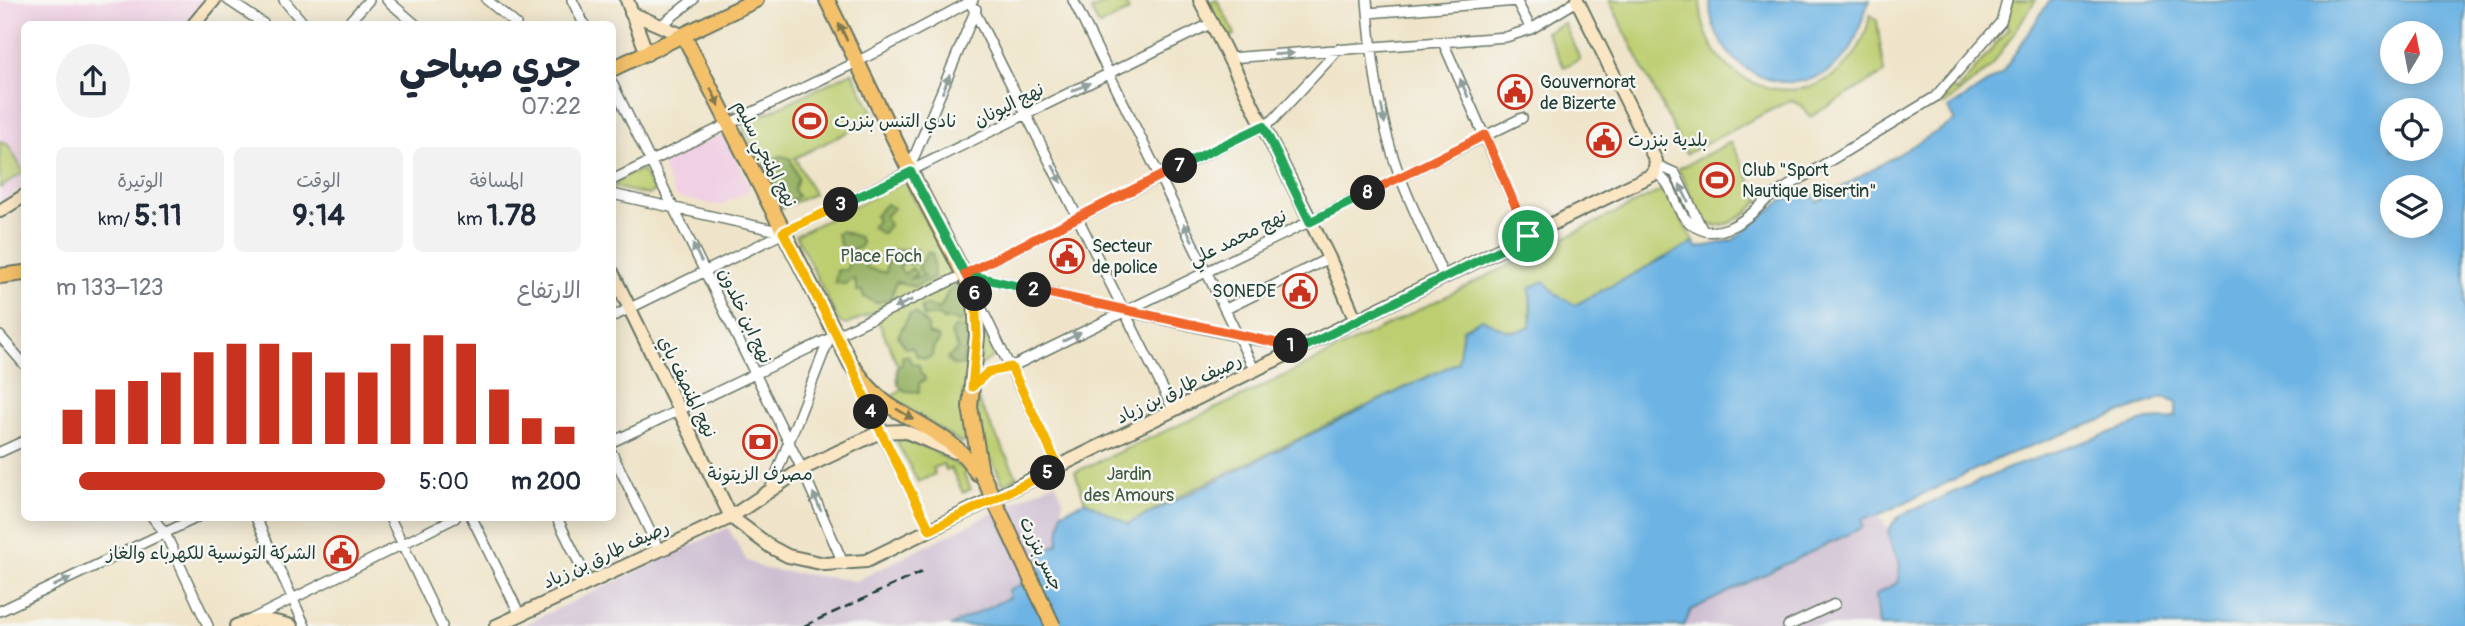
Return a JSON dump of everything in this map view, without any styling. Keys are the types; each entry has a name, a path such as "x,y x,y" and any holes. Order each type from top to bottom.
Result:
{"main road":[{"path":"196,21 214,0"},
{"path":"627,0 648,54"},
{"path":"616,67 756,0"},
{"path":"827,0 910,171 975,296 977,336 970,419 974,465"},
{"path":"1577,1 1656,169"},
{"path":"1204,4 1329,258 1356,321"},
{"path":"631,13 684,36"},
{"name":"نهج المنجي سليم","path":"684,36 833,338 877,396 928,428 974,465"},
{"name":"رصيف طارق بن زياد","path":"731,517 771,547 788,556 816,563 844,565 866,561 1528,236 1656,169"},
{"path":"0,211 21,198"},
{"path":"0,276 21,273"},
{"name":"نهج المنصف باي","path":"616,280 731,517"},
{"path":"802,469 880,432 904,431 974,465"},
{"name":"جسر بنزرت","path":"974,465 1051,626"},
{"name":"رصيف طارق بن زياد","path":"496,626 731,517 802,469"},
{"path":"236,626 249,621 265,620 291,626"}],"street":[{"path":"228,0 260,21"},
{"path":"284,0 302,21"},
{"path":"350,21 369,0"},
{"path":"387,0 412,21"},
{"path":"486,0 512,21"},
{"path":"572,0 582,21"},
{"path":"660,26 693,0"},
{"path":"616,178 857,62 973,0 975,11 1174,411"},
{"path":"1073,0 1255,371"},
{"path":"1367,0 1371,47 1384,122 1400,177 1444,277"},
{"path":"1656,169 1666,179 1684,216 1702,229 1718,231 1733,227 1751,216 1767,199 1935,97 2001,22 2007,0"},
{"path":"1368,13 1516,1 1531,29"},
{"path":"1229,58 1506,37 1531,29 1577,1"},
{"path":"910,171 975,11"},
{"name":"نهج اليونان","path":"616,315 707,273 783,232 1212,23"},
{"path":"1443,42 1528,236"},
{"path":"616,440 965,274 1263,126 1273,120 1339,50"},
{"name":"نهج ابن خلدون","path":"616,91 802,469 844,565"},
{"name":"نهج محمد علي","path":"972,387 988,372 1011,367 1522,118"},
{"path":"616,195 783,232"},
{"path":"1226,309 1329,258"},
{"path":"965,274 1240,337 1304,347"},
{"path":"975,296 1059,468"},
{"path":"0,336 4,347 21,361"},
{"path":"770,490 833,338"},
{"name":"نهج المنجي سليم","path":"851,364 880,432 930,530"},
{"path":"0,452 21,442"},
{"path":"616,461 659,550"},
{"path":"155,521 165,533 208,626"},
{"path":"0,611 190,521"},
{"path":"257,521 305,626"},
{"path":"392,521 442,626"},
{"path":"249,621 449,521"},
{"path":"473,521 520,615"},
{"path":"558,521 589,583"},
{"path":"1788,626 1835,604"}],"shaded area":[{"path":"0,0 203,0 187,21 21,21 21,189 0,203"},
{"path":"720,135 726,137 749,186 748,191 719,206 676,197 662,167 664,163"},
{"path":"1055,482 1063,499 1058,544 1040,575 1008,591 1010,596 950,626 521,626 728,528 747,561 765,569 856,581"},
{"path":"1878,515 1889,530 1888,538 1900,567 1897,583 1876,594 1879,626 1684,626 1690,610 1862,527 1862,519"}],"green space":[{"path":"1113,0 1124,0 1129,11 1099,26 1091,10"},
{"path":"1217,0 1235,34 1231,37 1214,16 1211,1"},
{"path":"1609,0 1700,0 1708,36 1725,64 1750,81 1779,89 1808,87 1836,74 1857,50 1870,15 1877,21 1884,73 1810,117 1801,105 1790,100 1686,154"},
{"path":"2012,0 2036,0 1991,67 1944,105 1941,101 1952,88 1957,91 2009,28 2005,24"},
{"path":"1564,23 1580,59 1564,67 1546,32"},
{"name":"نادي التنس بنزرت","path":"852,72 876,118 795,158 814,194 782,208 743,128 744,124"},
{"path":"0,141 8,145 21,167 21,174 0,188"},
{"name":"Club \"Sport Nautique Bisertin\"","path":"1731,142 1760,200 1734,221 1711,225 1704,221 1678,169"},
{"path":"781,156 790,158 798,178 794,191 798,196 789,203 778,196 764,169 767,162"},
{"path":"642,170 654,191 648,195 616,188 622,177"},
{"name":"Place Foch","path":"905,181 971,309 962,408 967,441 961,443 891,397 907,385 874,312 846,325 839,322 796,235"},
{"name":"Jardin des Amours","path":"1664,189 1694,242 1575,305 1556,294 1544,281 1530,288 1530,327 1512,331 1482,319 1463,329 1458,362 1191,490 1128,524 1085,501 1075,472 1243,396"},
{"path":"886,204 894,208 885,216 889,225 882,234 872,227 877,220 875,216"},
{"path":"841,231 859,237 862,243 859,248 843,254 837,234"},
{"path":"918,250 914,264 902,263 899,268 904,274 912,268 917,274 911,278 924,277 918,268 928,252 933,254 934,278 914,287 896,282 891,298 876,303 864,297 862,291 857,291 855,280 851,279 846,284 835,283 837,270 847,270 849,261 855,257 864,258 867,268 886,273 889,251"},
{"path":"956,287 967,294 973,315 969,320 964,317 960,323 953,319 943,320 938,315 924,317 921,307 926,305 940,309 948,292"},
{"path":"915,313 928,326 928,334 938,337 939,341 933,348 932,356 926,359 917,356 912,347 905,348 898,336 910,314"},
{"path":"956,326 971,332 962,365 952,365 947,358 958,349 951,334"},
{"path":"983,331 995,355 980,366"},
{"path":"908,355 911,363 919,365 924,376 925,380 919,383 919,392 905,391 898,385 897,368 902,364 902,357"},
{"path":"978,400 1017,477 1003,484 992,460 986,460 975,401"},
{"path":"900,439 930,449 965,470 964,475 971,489 963,493 951,468 946,470 943,464 933,468 935,474 918,482 897,442"}],"water":[{"path":"1710,0 1870,0 1855,40 1840,62 1820,76 1798,82 1776,81 1755,74 1737,61 1722,44 1713,24"},
{"path":"2050,0 2465,0 2465,626 1879,626 1876,594 1897,583 1899,575 1898,558 1888,534 1901,515 2009,468 2147,420 2176,416 2176,403 2164,397 2004,456 1878,515 1862,519 1863,527 1691,610 1684,626 950,626 1010,597 1008,591 1040,575 1037,568 1045,550 1058,544 1062,512 1085,501 1128,524 1458,362 1463,329 1482,319 1511,331 1530,327 1530,288 1544,281 1556,294 1575,305 1694,242 1698,248 1733,240 1780,202 1808,188 1817,202 1955,121 1948,109 2002,73"}],"railway":[{"path":"804,626 924,571"}],"place":[{"name":"Gouvernorat de Bizerte","path":"1515,92"},
{"name":"نادي التنس بنزرت","path":"810,121"},
{"name":"بلدية بنزرت","path":"1604,140"},
{"name":"Club \"Sport Nautique Bisertin\"","path":"1717,180"},
{"name":"Secteur de police","path":"1067,256"},
{"name":"SONEDE","path":"1300,291"},
{"name":"مصرف الزيتونة","path":"760,442"},
{"name":"الشركة التونسية للكهرباء والغاز","path":"341,553"}],"route":[{"path":"1528,236 1304,347 1283,346 965,274 911,172 783,232 851,364 880,432 930,530 1059,468 1011,367 988,372 972,387 977,306 965,274 1160,176 1263,126 1310,222 1485,135 1528,236"}]}
